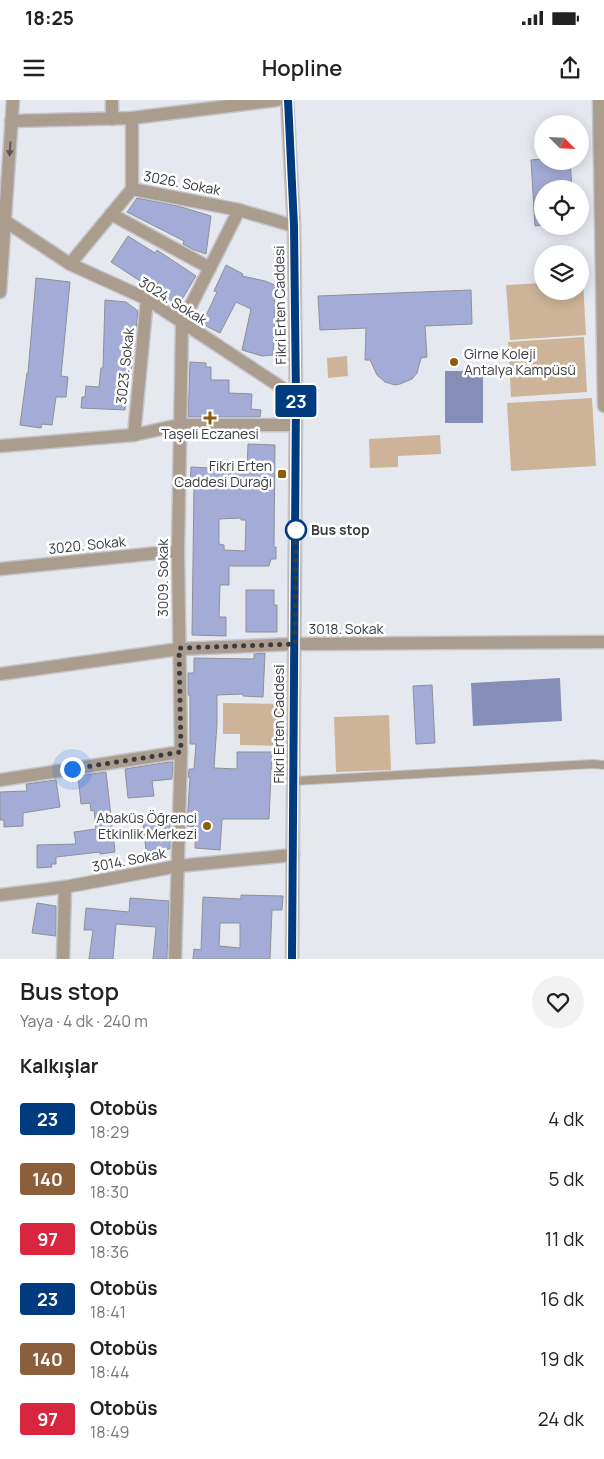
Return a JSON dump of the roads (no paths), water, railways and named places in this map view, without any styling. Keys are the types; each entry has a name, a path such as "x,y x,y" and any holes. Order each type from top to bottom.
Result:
{"street":[{"path":"0,292 13,100"},
{"path":"112,100 112,118"},
{"path":"12,121 132,118 277,100"},
{"name":"Fikri Erten Caddesi","path":"288,100 294,226 296,397 292,959"},
{"path":"599,100 604,406"},
{"name":"3026. Sokak","path":"132,118 132,189 239,210 294,226"},
{"path":"70,264 132,189"},
{"name":"3009. Sokak","path":"175,959 181,752 178,551 182,323 239,210"},
{"path":"111,214 210,268"},
{"name":"3024. Sokak","path":"5,221 70,264 147,299 296,397"},
{"name":"3023. Sokak","path":"134,435 147,299"},
{"path":"0,446 134,435 179,424 296,425"},
{"name":"3020. Sokak","path":"0,568 178,551"},
{"name":"3018. Sokak","path":"0,674 179,648 295,644 604,642"},
{"path":"0,780 181,752"},
{"name":"3014. Sokak","path":"0,895 66,887 178,866 293,855"},
{"path":"63,959 66,887"}],"lane":[{"path":"294,781 583,764 604,765"}],"water":[{"path":"445,371 483,371 483,423 445,423"},
{"path":"560,678 562,721 473,726 471,683"}],"place":[{"name":"Girne Koleji Antalya Kampüsü","path":"454,362"},
{"name":"Taşeli Eczanesi","path":"210,418"},
{"name":"Fikri Erten Caddesi Durağı","path":"282,474"},
{"name":"Bus stop","path":"296,530"},
{"name":"Abaküs Öğrenci Etkinlik Merkezi","path":"207,826"}]}
